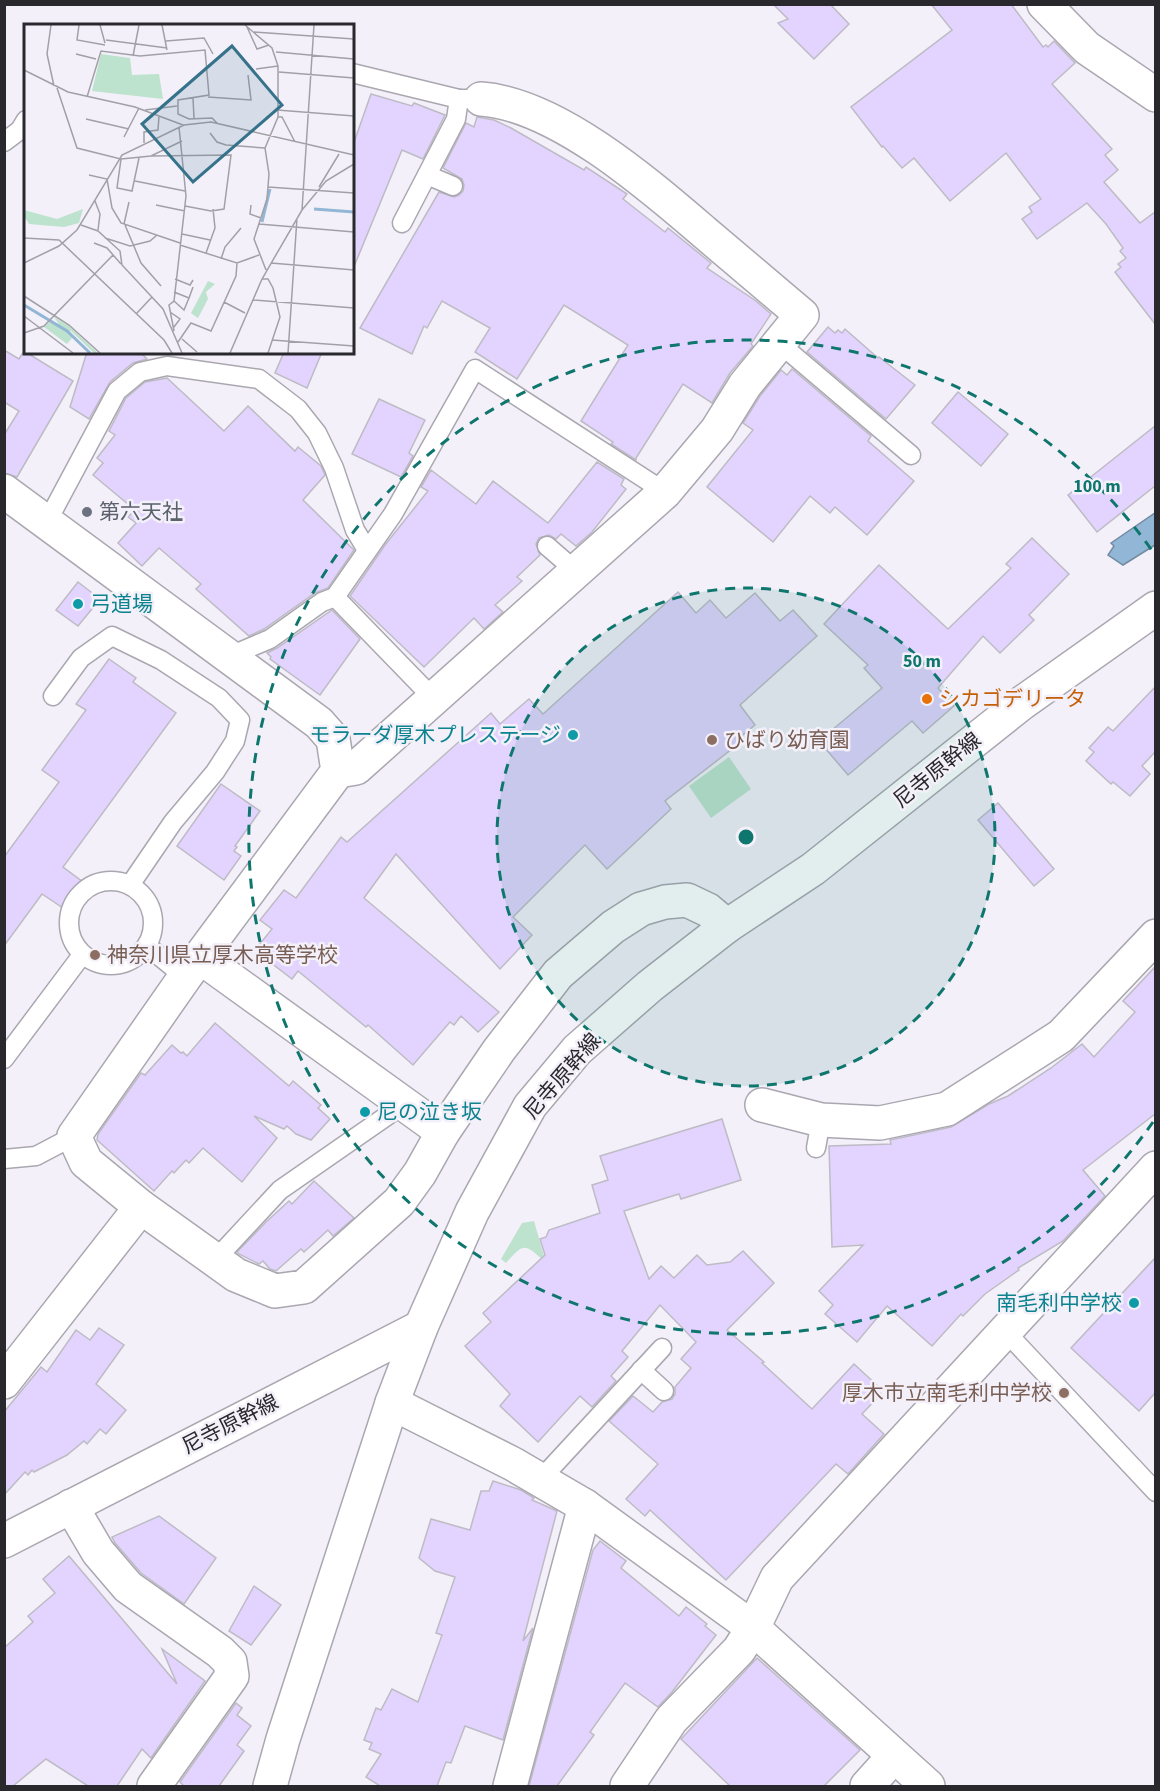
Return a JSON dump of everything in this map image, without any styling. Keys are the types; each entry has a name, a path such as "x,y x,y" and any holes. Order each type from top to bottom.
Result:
{"street":[{"path":"1044,4 1087,48 1155,95"},
{"path":"470,99 491,100 524,110 592,144 663,197 802,315 745,385 717,430 665,492 357,768 338,771 193,967 74,1136 86,1162 141,1207 236,1275 275,1292 304,1287 399,1202 499,1050 558,974 613,927 641,909 665,902 687,900 708,910 727,926"},
{"path":"4,491 319,723 333,739 338,771"},
{"name":"尼寺原幹線","path":"4,1541 421,1327 472,1212 530,1106 577,1050 650,986 727,926 813,869 1022,703 1155,608"},
{"path":"762,1105 819,1134 946,1109 1061,1036 1155,936"},
{"path":"193,967 404,1104 443,1132"},
{"path":"627,1786 671,1720 740,1650 777,1578 1155,1168"},
{"path":"4,1382 141,1207"},
{"path":"270,1786 283,1739 392,1402 421,1327"},
{"path":"392,1402 513,1464 585,1506 753,1628 928,1786"},
{"path":"71,1506 98,1552 128,1587 220,1652 230,1662 232,1676 154,1786"},
{"path":"510,1786 585,1506"},
{"path":"867,1786 894,1756"}],"lane":[{"path":"354,73 470,99 456,119 402,223"},
{"path":"4,141 20,130 24,123"},
{"path":"427,175 453,186"},
{"path":"779,343 912,454"},
{"path":"47,522 117,391 140,372 167,366 259,378 298,409 316,433 334,468 355,530 367,550"},
{"path":"230,656 270,639 322,602 334,597 393,514 475,369 665,492"},
{"path":"548,546 577,572"},
{"path":"334,597 435,700"},
{"path":"53,696 81,658 112,636 161,660 219,698 240,720 234,741 214,772 173,822 130,885"},
{"path":"101,881 116,881 130,885 150,904 153,933 147,946 138,957 112,966 99,964 82,955 76,949 70,936 68,923 70,909 77,897 88,887 101,881"},
{"path":"147,946 193,967"},
{"path":"4,1059 82,955"},
{"path":"215,1260 280,1190 404,1104"},
{"path":"4,1159 36,1156 74,1136"},
{"path":"1005,1331 1155,1492"},
{"path":"543,1482 551,1468 662,1348"},
{"path":"640,1370 664,1391"}],"green space":[{"path":"729,757 751,789 711,818 689,786"},
{"path":"534,1221 545,1260 528,1248 524,1248 506,1263 501,1259 522,1223"}],"water":[{"path":"1155,513 1155,545 1123,565 1108,555 1114,546 1111,543"}],"building":[{"path":"773,4 830,4 849,24 814,59 778,23 788,19"},
{"path":"931,4 1011,4 1043,47 1046,45 1048,47 1054,41 1075,63 1052,84 1112,149 1105,155 1118,170 1104,182 1140,223 1155,212 1155,324 1115,272 1121,267 1118,264 1126,258 1120,251 1123,248 1087,203 1037,239 1022,219 1032,212 1029,207 1041,199 1006,153 950,201 914,158 902,168 882,147 851,107 952,30"},
{"path":"371,94 412,106 414,103 445,115 423,159 402,150 354,267 354,142"},
{"path":"477,117 494,120 511,128 584,170 586,167 627,194 623,199 665,232 668,228 711,263 707,268 756,301 771,314 751,344 753,346 730,373 712,403 683,384 636,460 581,421 628,345 564,305 517,379 475,352 490,328 442,301 427,328 424,326 412,354 360,328 439,192 454,197 463,191 462,179 443,168 466,123 474,127"},
{"path":"828,327 835,333 838,330 842,333 845,329 878,358 915,385 886,419 807,352"},
{"path":"4,350 19,359 24,351 24,354 29,354 73,381 17,477 4,473 4,435 19,411 4,402"},
{"path":"86,354 142,354 147,359 133,363 110,382 89,419 70,407"},
{"path":"283,354 321,354 307,388 275,373"},
{"path":"792,369 871,436 868,441 914,481 867,535 835,507 830,513 810,496 773,542 707,487 753,430 743,423 760,396 781,370 787,375"},
{"path":"167,378 224,431 248,406 295,451 298,447 321,466 325,475 303,500 354,550 328,588 315,593 264,629 249,636 196,589 201,584 159,548 142,566 118,543 136,523 128,517 135,510 93,475 103,463 97,458 115,435 109,431 126,398 145,382"},
{"path":"958,392 1008,434 981,466 932,423"},
{"path":"379,399 425,420 409,453 413,456 401,477 352,454"},
{"path":"1155,426 1155,486 1097,532 1068,495"},
{"path":"597,462 624,479 621,485 626,489 592,532 576,546 561,534 556,539 549,535 539,538 536,544 540,555 517,577 522,581 495,605 503,612 484,629 474,618 424,667 350,596 385,545 428,491 421,487 431,470 476,504 493,481 548,523"},
{"path":"1032,538 1069,574 1029,615 1034,620 1000,653 983,636 938,688 954,706 923,733 912,721 848,775 819,741 882,688 864,668 868,665 824,624 879,565 948,629 1011,568 1006,564"},
{"name":"弓道場","path":"78,582 100,599 78,626 56,610"},
{"path":"678,592 696,613 710,600 726,618 755,593 780,621 793,610 817,636 740,705 755,725 738,739 741,742 665,801 671,809 607,869 585,845 513,917 532,935 500,969 396,854 364,898 499,1012 478,1032 461,1016 454,1025 450,1022 413,1065 368,1025 366,1027 298,971 292,979 266,959 270,953 259,945 272,929 260,920 284,890 296,898 341,837 347,842 491,713 500,724 529,699 543,714"},
{"path":"332,610 360,639 320,695 270,659 267,653"},
{"path":"109,659 136,678 133,682 176,713 63,867 83,882 63,908 42,894 4,946 4,857 59,782 42,770 86,710 76,704"},
{"path":"1155,687 1155,752 1142,766 1150,774 1130,796 1113,782 1111,784 1086,761 1094,752 1089,748 1108,727 1113,731"},
{"path":"221,784 260,811 235,846 237,847 234,851 241,856 224,880 177,846"},
{"path":"998,803 1054,869 1034,886 978,820"},
{"path":"1155,967 1155,1114 1083,1170 1105,1196 1063,1241 1018,1268 1019,1270 985,1294 963,1316 961,1314 932,1346 887,1306 857,1342 825,1314 833,1305 819,1291 863,1245 832,1247 829,1146 891,1144 890,1140 951,1127 989,1104 1008,1096 1051,1068 1082,1044 1094,1057 1135,1012 1123,1001"},
{"path":"215,1023 289,1086 293,1081 321,1105 318,1108 330,1119 311,1140 296,1134 287,1126 284,1129 254,1116 277,1138 242,1182 203,1148 189,1163 186,1160 174,1173 172,1171 154,1191 97,1140 98,1134 141,1073 145,1075 172,1045 187,1056"},
{"path":"722,1119 741,1180 681,1199 679,1194 624,1211 649,1279 661,1266 674,1278 697,1255 707,1265 730,1262 743,1251 774,1283 727,1330 812,1409 854,1364 880,1388 878,1391 881,1394 862,1414 884,1434 848,1474 836,1464 726,1580 650,1510 645,1516 626,1499 658,1464 609,1421 633,1396 653,1412 662,1402 672,1399 675,1387 691,1368 681,1359 696,1342 660,1305 622,1351 628,1357 611,1376 616,1381 592,1407 580,1396 538,1442 500,1406 510,1394 465,1346 491,1322 483,1313 545,1255 540,1239 546,1237 549,1230 600,1213 592,1185 608,1180 600,1156"},
{"path":"314,1181 354,1218 333,1236 328,1230 304,1252 301,1249 276,1271 270,1269 263,1261 259,1264 237,1252 266,1222 289,1201 292,1204"},
{"name":"南毛利中学校","path":"1155,1258 1155,1393 1139,1411 1071,1348"},
{"path":"99,1328 124,1345 96,1384 126,1410 106,1434 100,1429 87,1444 84,1441 67,1455 34,1472 32,1470 28,1475 25,1472 4,1495 4,1412 41,1367 47,1372 76,1330 90,1340"},
{"path":"493,1481 521,1490 534,1498 532,1500 557,1511 523,1641 533,1628 503,1740 465,1726 451,1763 446,1762 437,1786 380,1786 366,1777 381,1754 369,1749 372,1743 364,1740 376,1708 381,1710 392,1689 418,1702 442,1635 436,1633 455,1577 435,1571 419,1558 431,1519 470,1530 481,1491 489,1491"},
{"path":"159,1516 216,1558 184,1604 141,1573 112,1537"},
{"path":"600,1541 626,1561 621,1568 679,1616 686,1607 707,1624 705,1626 716,1635 658,1707 625,1683 590,1732 594,1735 557,1786 529,1786 593,1550"},
{"path":"69,1556 177,1684 162,1649 205,1681 151,1758 142,1749 117,1786 88,1786 46,1759 13,1786 4,1786 4,1648 33,1622 28,1616 55,1593 43,1579"},
{"path":"254,1586 281,1605 251,1645 229,1631"},
{"path":"757,1658 860,1750 824,1786 730,1786 681,1739"},
{"path":"236,1703 242,1708 237,1715 251,1726 237,1745 244,1751 219,1786 184,1786 180,1782"}],"place":[{"name":"第六天社","path":"87,512"},
{"name":"弓道場","path":"78,604"},
{"name":"シカゴデリータ","path":"927,699"},
{"name":"モラーダ厚木プレステージ","path":"573,735"},
{"name":"ひばり幼育園","path":"712,740"},
{"name":"神奈川県立厚木高等学校","path":"95,955"},
{"name":"尼の泣き坂","path":"365,1112"},
{"name":"南毛利中学校","path":"1134,1303"},
{"name":"厚木市立南毛利中学校","path":"1064,1393"}]}
